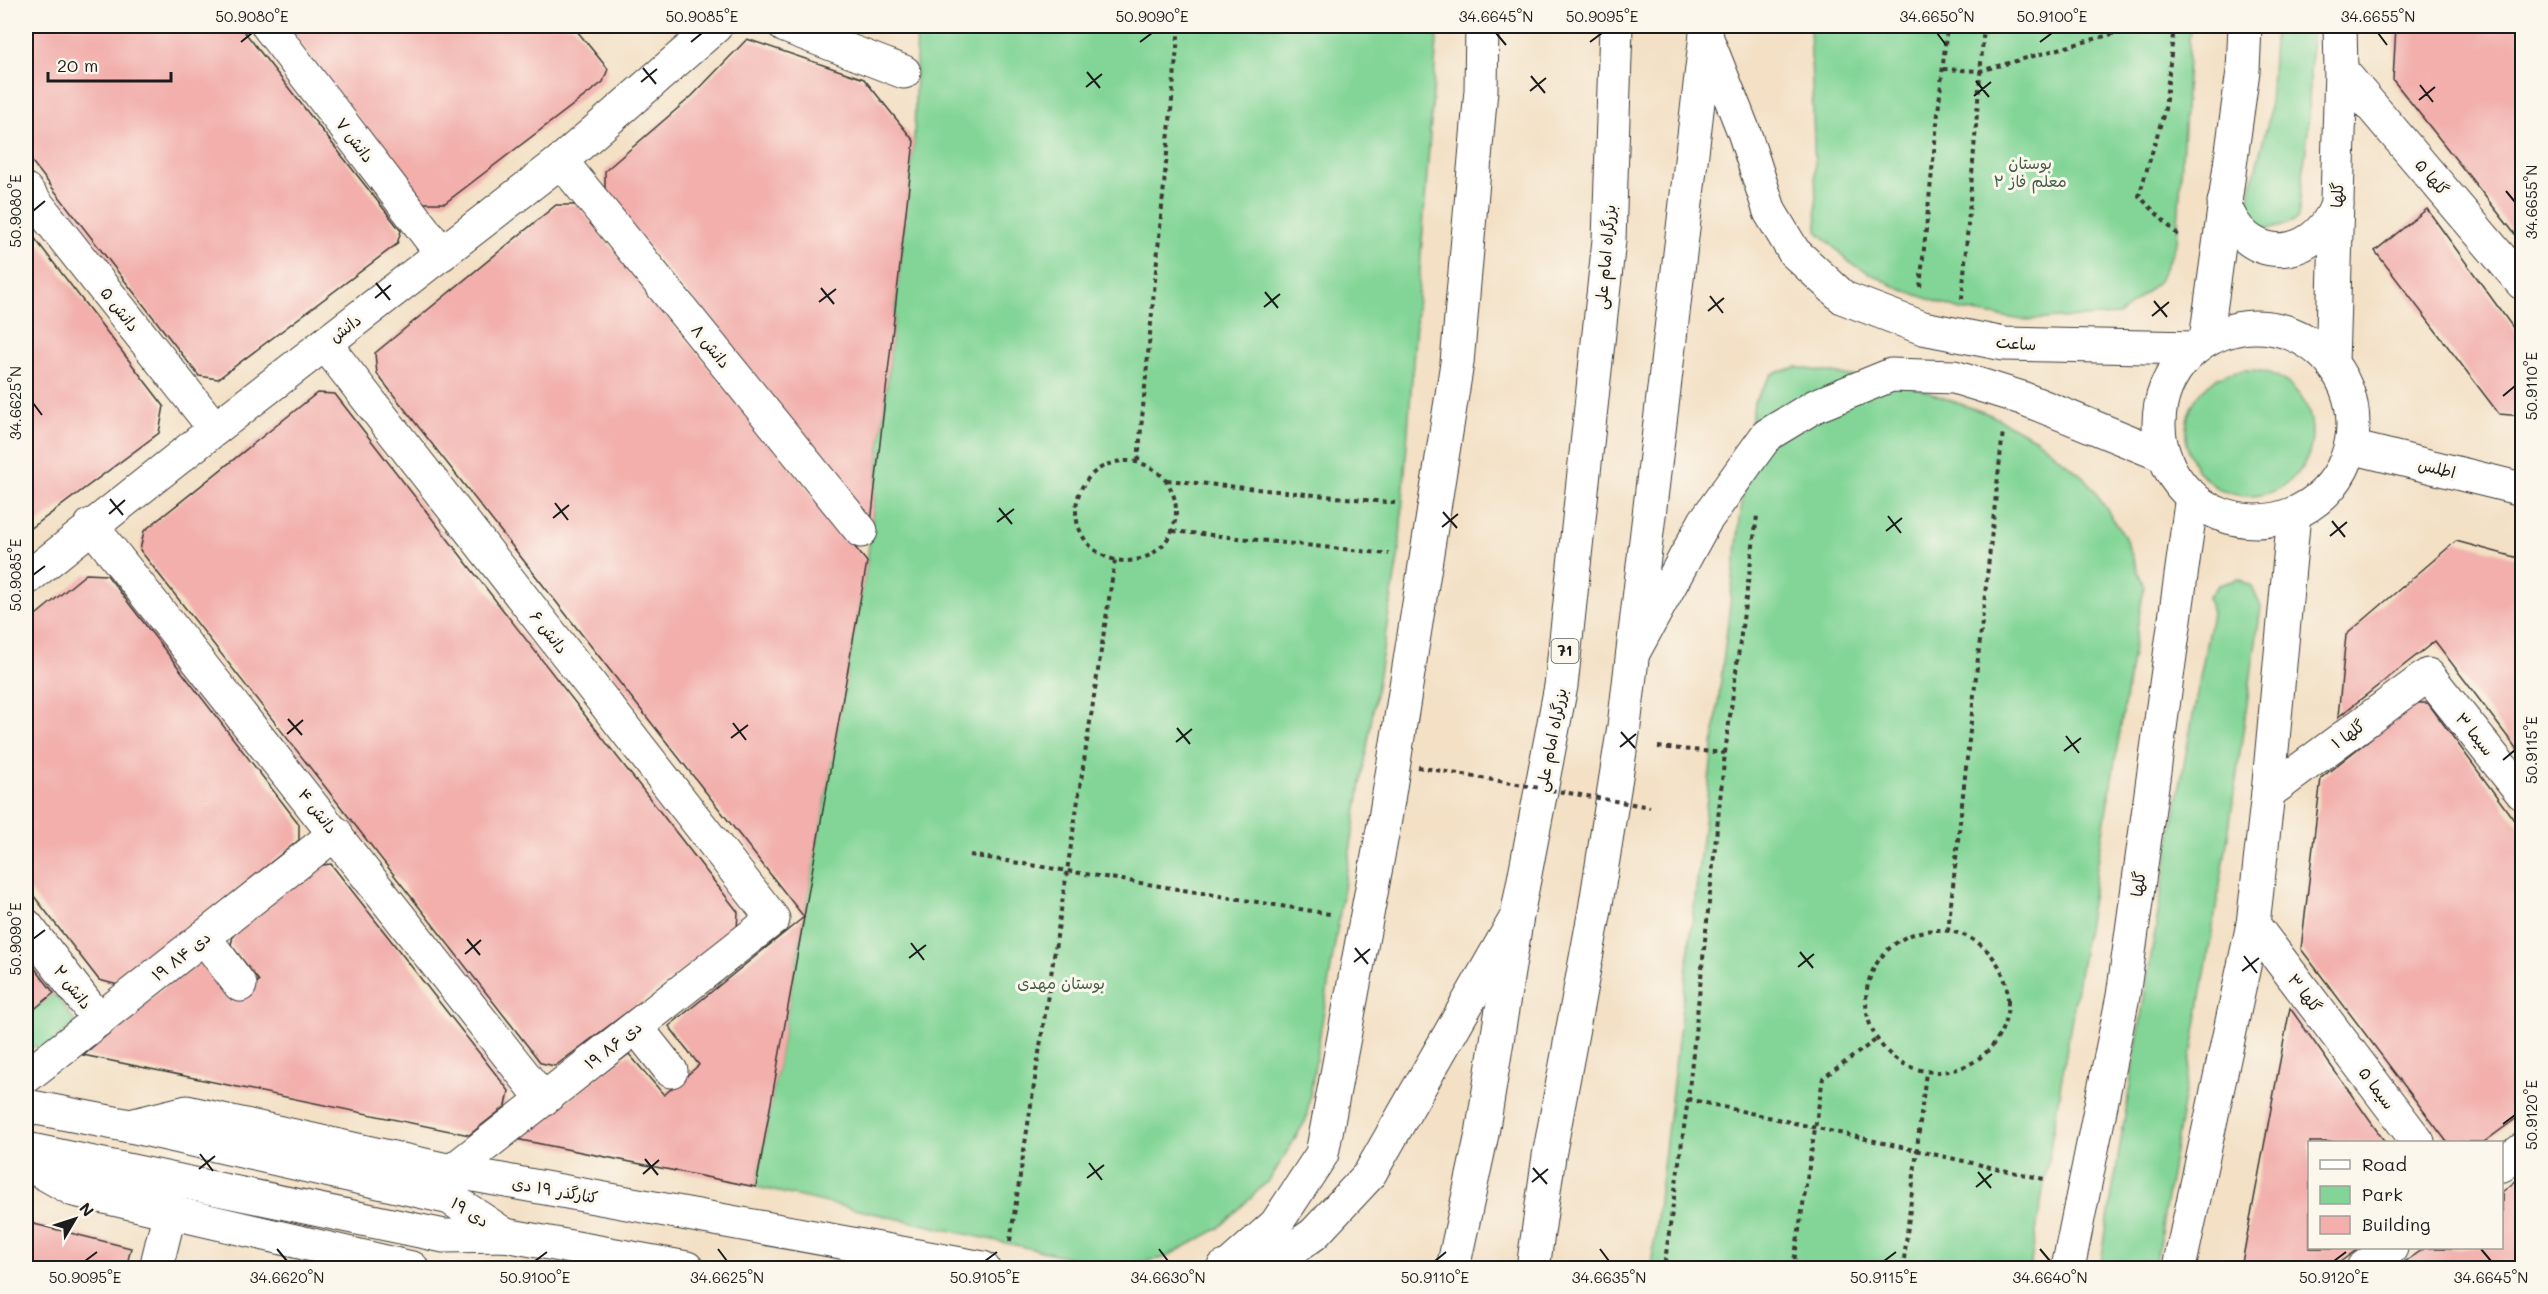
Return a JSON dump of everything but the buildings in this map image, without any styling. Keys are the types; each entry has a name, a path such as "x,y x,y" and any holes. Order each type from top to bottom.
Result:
{"main road":[{"name":"دانش ۷","path":"268,26 442,254"},
{"name":"دانش","path":"26,579 91,525 561,161 716,26"},
{"path":"785,26 904,72"},
{"path":"1223,1269 1276,1224 1322,1154 1385,819 1457,363 1481,90 1482,26"},
{"name":"بزرگراه امام علی","path":"1453,1269 1482,1134 1517,916 1562,686 1608,240 1616,26"},
{"path":"2200,344 2214,273 2242,71 2245,26"},
{"name":"گلها","path":"2332,363 2341,70 2340,26"},
{"path":"1533,1269 1549,1156 1595,910 1633,653 1706,31"},
{"name":"ساعت","path":"1706,31 1744,132 1770,212 1794,252 1844,298 1916,325 2004,344 2200,344"},
{"name":"گلها ۵","path":"2341,70 2523,283"},
{"name":"دانش ۸","path":"561,161 861,531"},
{"name":"دانش ۵","path":"26,190 215,429"},
{"path":"2224,202 2229,217 2238,230 2250,240 2265,247 2281,249 2296,248 2310,242 2323,232 2337,205"},
{"path":"2246,327 2278,329 2308,341 2332,363 2347,389 2354,418 2351,447 2343,469 2330,488 2314,502 2294,514 2268,521 2240,520 2214,512 2192,496 2176,478 2165,456 2160,433 2160,408 2167,386 2179,365 2200,344 2246,327"},
{"name":"۶ دانش","path":"325,344 773,919"},
{"path":"1633,653 1705,520 1767,435 1815,406 1891,375 1954,377 2007,393 2165,456"},
{"name":"اطلس","path":"2351,447 2523,489"},
{"name":"گلها","path":"2068,1269 2123,996 2192,496"},
{"path":"2178,1269 2253,924 2268,793 2294,514"},
{"name":"دانش ۴","path":"91,525 336,833 543,1099"},
{"name":"گلها ۱","path":"2268,793 2428,675"},
{"name":"سیما ۳","path":"2428,675 2523,793"},
{"name":"۱۹ دی ۸۴","path":"26,1077 336,833"},
{"path":"1265,1269 1314,1234 1369,1175 1517,916"},
{"name":"۱۹ دی ۸۶","path":"452,1171 773,919"},
{"name":"گلها ۳","path":"2253,924 2357,1062"},
{"name":"۲ دانش","path":"26,925 99,1020"},
{"path":"204,937 240,985"},
{"path":"636,1027 671,1071"},
{"name":"سیما ۵","path":"2357,1062 2416,1141"},
{"name":"۱۹ دی","path":"26,1106 130,1126 450,1198 505,1235"},
{"name":"کنارگذر ۱۹ دی","path":"130,1126 187,1112 452,1171 984,1269"},
{"name":"۱۹ دی","path":"26,1149 444,1236 505,1235"},
{"path":"2503,1164 2523,1150"},
{"path":"26,1163 74,1190 412,1269"},
{"path":"156,1269 170,1211"},
{"path":"505,1235 687,1269"},
{"path":"2363,1269 2390,1249"}],"path":[{"path":"1138,461 1179,26"},
{"path":"1916,325 1947,26"},
{"path":"1959,335 1984,26"},
{"path":"1943,69 1980,71 2141,26"},
{"path":"2174,26 2165,109 2139,196 2214,273"},
{"path":"1948,931 2007,393"},
{"path":"1120,460 1138,461 1154,468 1166,480 1175,496 1177,514 1173,531 1163,545 1149,556 1132,561 1115,560 1098,553 1086,541 1078,525 1075,507 1079,490 1089,476 1103,465 1120,460"},
{"path":"1166,480 1434,507"},
{"path":"1664,1269 1688,1099 1725,753 1758,506"},
{"path":"1173,531 1426,558"},
{"path":"1010,1245 1115,560"},
{"path":"1652,747 1725,753"},
{"path":"1418,767 1650,807"},
{"path":"970,855 1067,873 1366,920"},
{"path":"1928,931 1948,931 1968,937 1984,948 1997,964 2005,983 2008,1003 2005,1023 1996,1041 1983,1056 1965,1066 1946,1072 1926,1072 1906,1065 1890,1054 1877,1038 1869,1020 1866,1000 1869,980 1878,962 1891,947 1908,936 1928,931"},
{"path":"1793,1269 1823,1078 1877,1038"},
{"path":"1903,1269 1926,1072"},
{"path":"1688,1099 2084,1188"}],"green space":[{"name":"بوستان مهدی","path":"917,26 1438,26 1399,552 1306,1120 1271,1178 1218,1229 1164,1258 1113,1267 756,1187 867,562 914,141"},
{"name":"بوستان معلم فاز ۲","path":"1810,26 2190,26 2177,242 2159,281 2119,315 2023,320 1961,310 1900,289 1850,263 1817,231"},
{"path":"2275,26 2312,26 2308,131 2298,218 2281,226 2265,228 2253,221 2247,202 2269,118"},
{"path":"1796,367 1911,386 1991,415 2036,439 2086,479 2124,535 2144,587 2030,1268 1651,1268 1754,402 1772,374"},
{"path":"2249,370 2273,374 2294,388 2308,409 2312,433 2308,457 2294,478 2273,492 2249,496 2225,492 2204,478 2190,457 2186,433 2190,409 2204,388 2225,374"},
{"path":"2238,579 2252,586 2261,606 2226,850 2155,1268 2100,1268 2171,834 2212,613 2208,597 2219,585"},
{"path":"54,993 76,1023 44,1049 26,1045 26,1016"}]}
